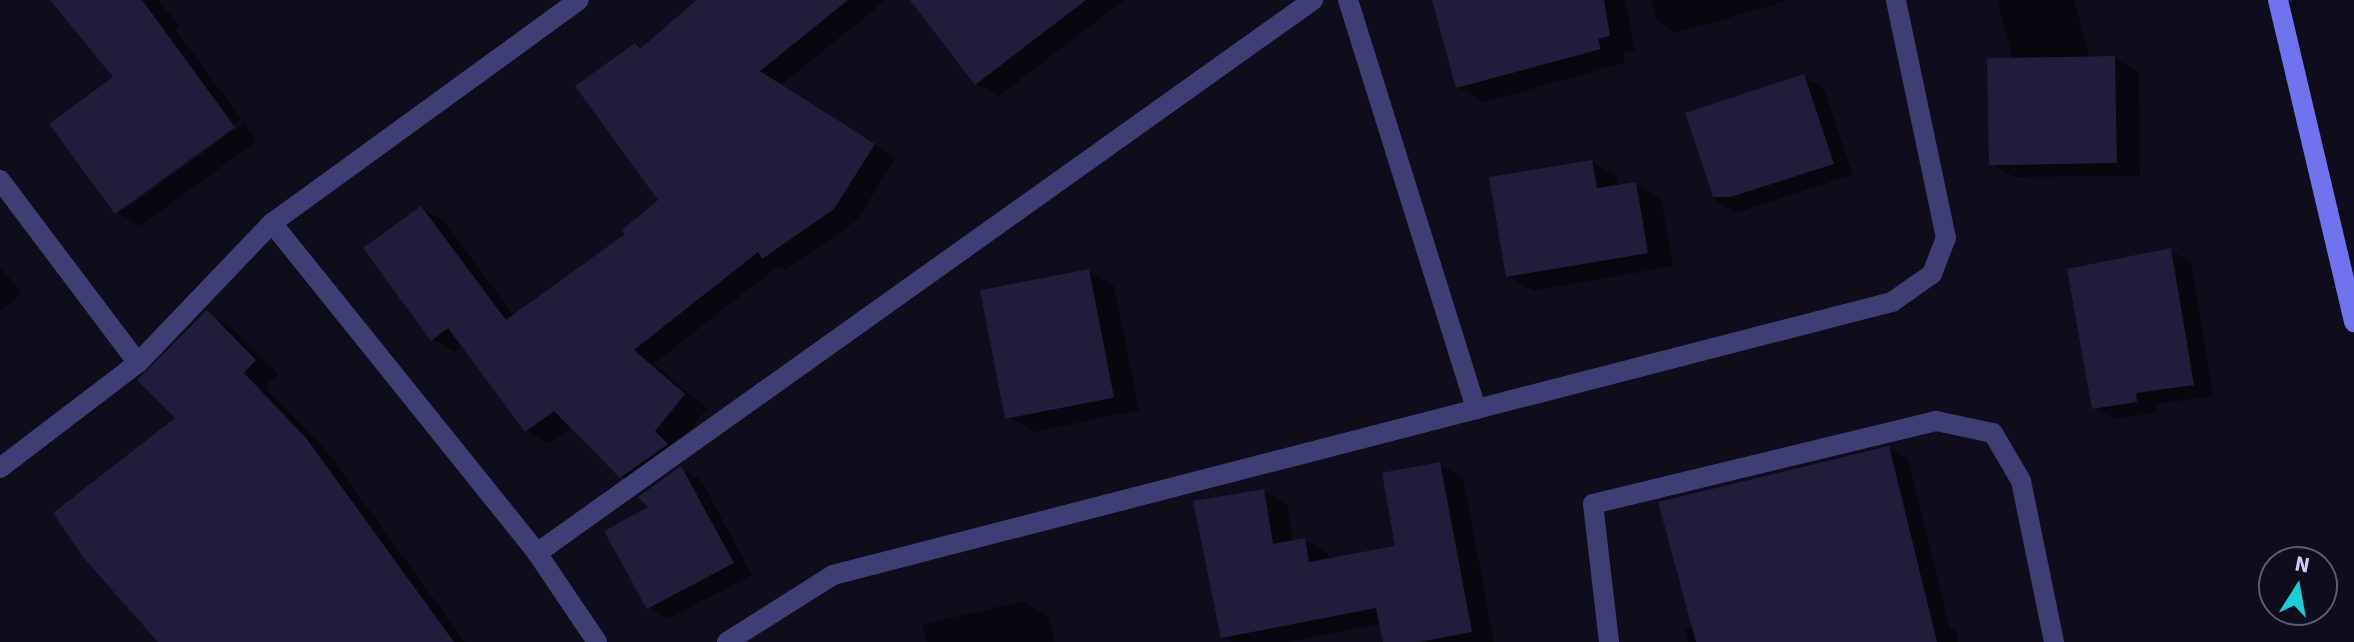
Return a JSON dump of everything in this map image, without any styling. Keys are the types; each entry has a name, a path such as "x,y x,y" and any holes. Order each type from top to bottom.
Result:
{"street":[{"path":"0,468 138,363 272,223 579,0"},
{"path":"537,553 1313,0"},
{"path":"1348,0 1476,409"},
{"path":"727,642 833,575 1892,302 1932,274 1946,238 1896,0"},
{"path":"2278,0 2354,322"},
{"path":"0,180 138,363"},
{"path":"272,223 537,553 597,642"},
{"path":"1609,642 1593,504 1936,421 1993,433 2021,481 2054,642"}],"building":[{"path":"50,0 142,0 235,127 115,214 49,124 113,77"},
{"path":"697,0 848,0 760,71 875,144 834,209 762,259 758,252 634,350 685,394 655,431 668,444 620,478 554,411 525,432 448,328 431,341 363,248 421,206 506,320 625,234 622,230 658,200 575,86 635,43 640,49"},
{"path":"910,0 1086,0 975,85"},
{"path":"1432,0 1604,0 1610,36 1598,39 1601,49 1456,88"},
{"path":"2115,56 2117,163 1989,165 1987,58"},
{"path":"1804,74 1834,164 1730,197 1713,197 1685,113"},
{"path":"1592,160 1597,188 1636,182 1648,253 1506,277 1489,177"},
{"path":"2171,248 2194,385 2136,393 2137,402 2092,409 2067,269"},
{"path":"1089,269 1114,398 1005,419 980,290"},
{"path":"207,310 256,360 244,373 306,438 454,642 158,642 83,557 53,513 175,418 137,380"},
{"path":"1889,446 1937,642 1696,642 1658,502"},
{"path":"1440,462 1472,632 1419,642 1383,642 1376,608 1221,638 1193,501 1264,489 1273,544 1305,538 1309,562 1395,546 1382,473"},
{"path":"681,466 734,563 647,609 604,531 648,507 638,497"}]}
